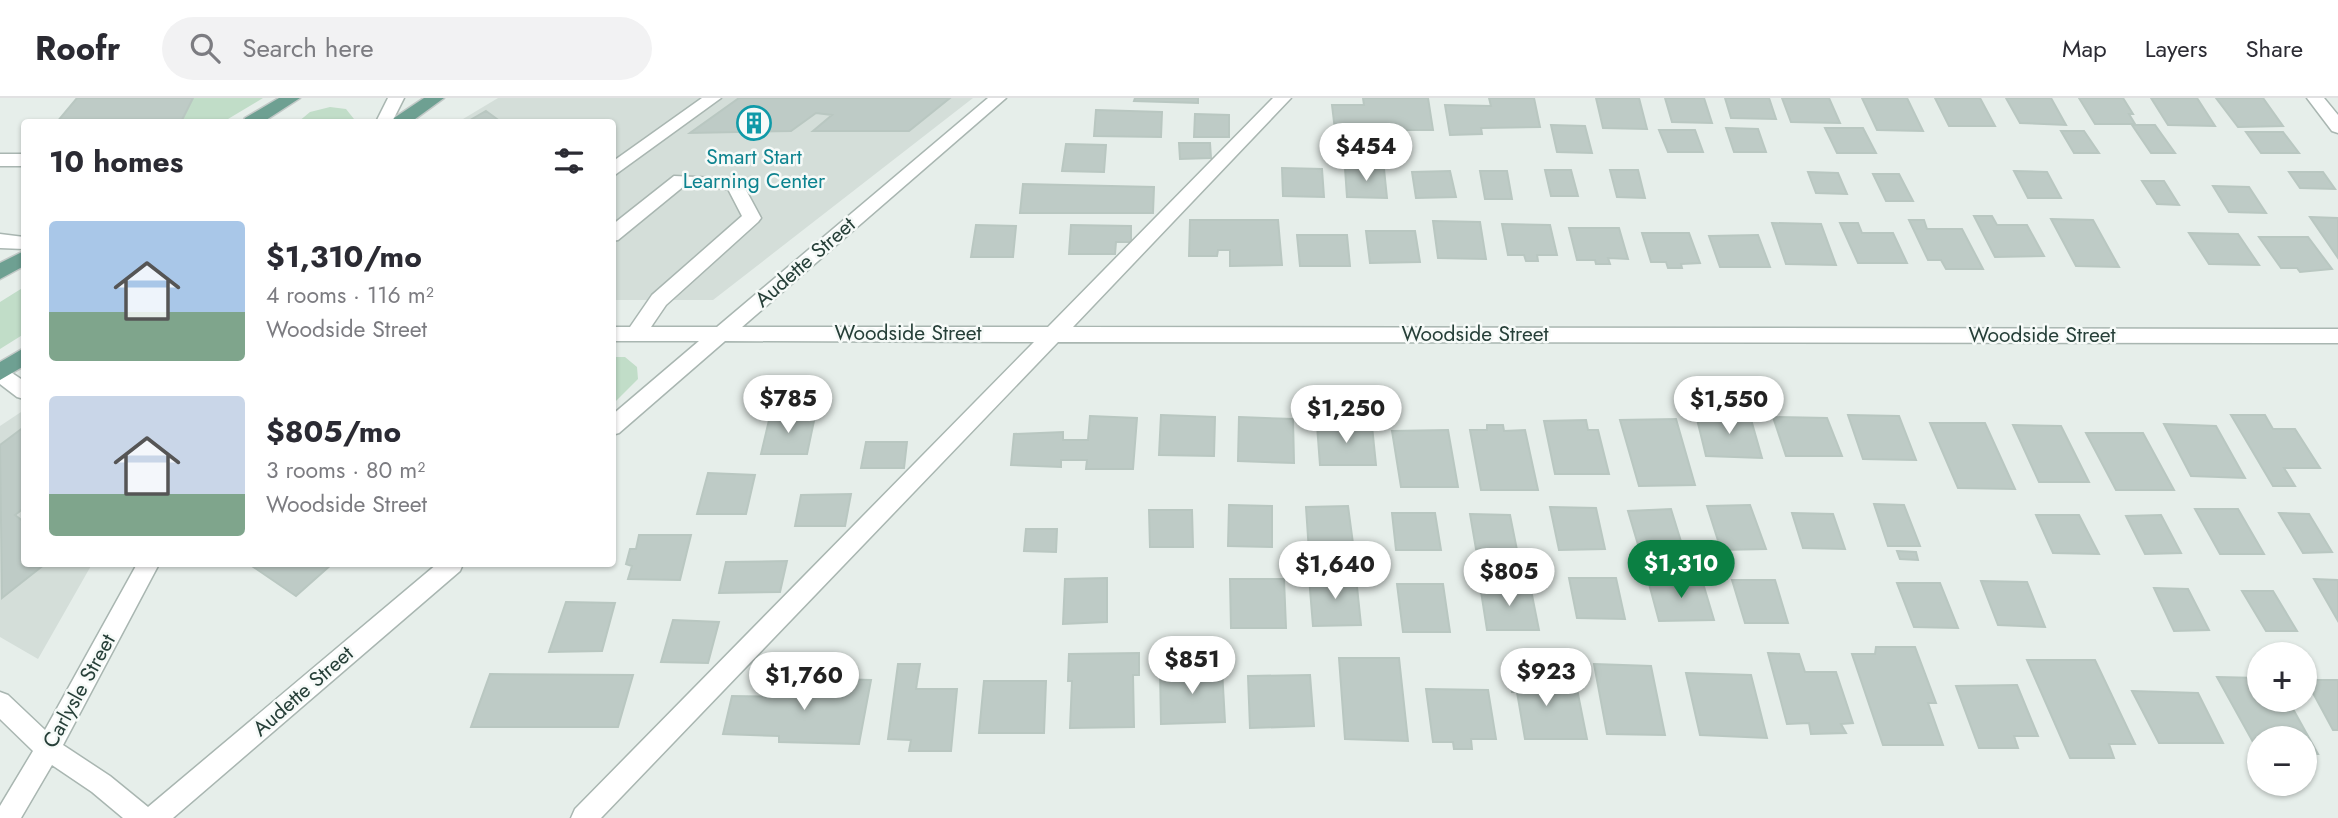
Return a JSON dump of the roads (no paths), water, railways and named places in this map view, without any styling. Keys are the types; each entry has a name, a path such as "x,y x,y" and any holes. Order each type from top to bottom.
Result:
{"main road":[{"path":"256,119 292,98"},
{"path":"404,119 436,98"},
{"path":"0,272 21,260"},
{"path":"0,373 21,358"}],"street":[{"path":"386,119 396,98"},
{"path":"616,168 713,98"},
{"name":"Audette Street","path":"616,424 998,98"},
{"path":"584,818 1283,98"},
{"path":"2315,98 2338,127"},
{"path":"0,160 21,160"},
{"path":"616,232 681,180 734,183 752,218 659,300 635,334"},
{"path":"0,241 21,243"},
{"name":"Woodside Street","path":"616,334 2338,336"},
{"path":"0,373 21,389"},
{"name":"Carlysle Street","path":"7,818 48,749 146,567"},
{"name":"Audette Street","path":"154,818 448,567"},
{"path":"0,703 48,749 101,784 143,818"}],"place":[{"name":"Smart Start Learning Center","path":"754,123"}]}
